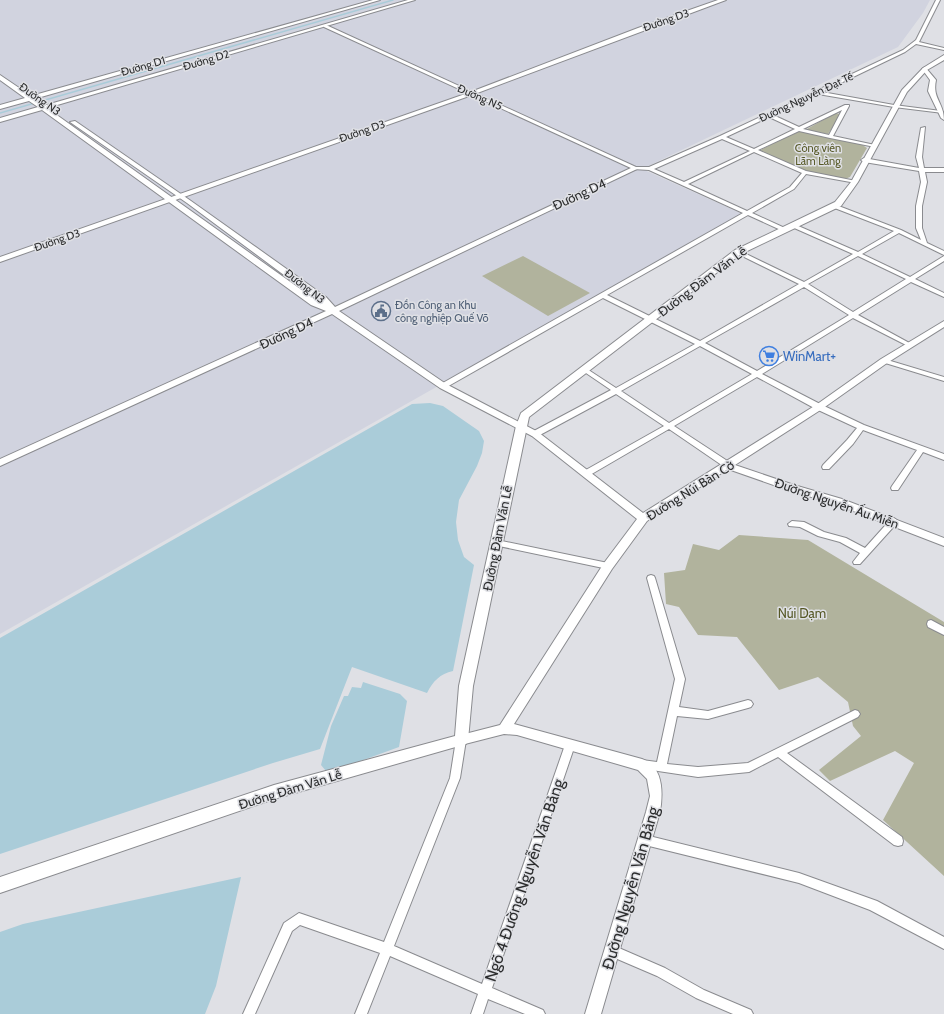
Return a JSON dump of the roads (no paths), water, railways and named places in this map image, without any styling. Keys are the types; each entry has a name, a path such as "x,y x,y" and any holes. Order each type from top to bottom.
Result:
{"main road":[{"name":"Đường D3","path":"0,260 470,94 640,29 723,0"},
{"name":"Đường Đàm Văn Lễ","path":"0,884 274,792 461,740 466,686 521,426 525,415 738,252 790,228 842,201 854,182 864,160 898,106 904,91 925,70 944,57"}],"street":[{"name":"Đường D1","path":"0,107 378,0"},
{"name":"Đường D2","path":"0,120 413,0"},
{"path":"938,0 917,42 944,48"},
{"name":"Đường N5","path":"324,26 470,94 635,168"},
{"name":"Đường Nguyễn Đạt Tế","path":"650,169 722,138 904,51 917,42"},
{"name":"Đường N3","path":"0,70 100,151 314,303 334,311"},
{"path":"925,70 933,80 931,91 944,118"},
{"name":"Đường N3","path":"0,77 34,98"},
{"path":"819,91 853,99 941,112"},
{"path":"819,91 898,106"},
{"path":"830,137 847,106 853,99"},
{"name":"Đường N3","path":"44,106 181,196 324,299 334,311"},
{"path":"684,184 847,106"},
{"path":"769,115 800,129 873,146"},
{"path":"923,128 919,157 924,182 919,206 919,228 925,242"},
{"path":"722,138 805,172 854,182"},
{"path":"100,151 110,148"},
{"path":"864,160 922,170 944,170"},
{"path":"635,168 650,169 749,213 858,254 944,295"},
{"name":"Đường D4","path":"0,463 334,311 635,168"},
{"path":"443,386 792,188 805,172"},
{"path":"834,206 925,242 944,253"},
{"path":"535,434 617,392 803,284 899,231"},
{"path":"738,252 803,284 855,316 910,345"},
{"path":"587,473 669,427 855,316 944,258"},
{"path":"604,296 701,344 819,408 861,426 944,457"},
{"path":"334,311 443,386 535,434 643,518"},
{"name":"Đường Núi Bàn Cờ","path":"504,729 608,566 643,518 729,466 819,408 884,361 944,323"},
{"path":"884,361 944,379"},
{"path":"585,370 729,466"},
{"path":"826,467 850,442 861,426"},
{"path":"895,488 921,448"},
{"name":"Đường Nguyễn Ấu Miễn","path":"729,466 791,488 838,501 894,521 944,542"},
{"path":"857,562 894,521"},
{"path":"792,524 801,524 821,534 843,540 866,552"},
{"path":"496,543 556,554 608,566"},
{"path":"651,578 680,679 661,767"},
{"path":"931,624 944,631"},
{"path":"674,711 708,715 748,704"},
{"path":"361,1014 455,778 461,740 504,729 517,730 642,765 698,772 748,767 780,753 855,714"},
{"name":"Ngõ 4 Đường Nguyễn Văn Bảng","path":"477,1014 570,745"},
{"path":"780,753 898,841"},
{"name":"Đường Nguyễn Văn Bảng","path":"593,1014 645,840 656,796 653,777 642,765"},
{"path":"645,840 799,878 873,905 944,943"},
{"path":"249,1014 288,927 299,919 386,949 539,1014"},
{"path":"612,951 662,972 700,994 747,1014"}],"water":[{"path":"430,403 443,406 479,431 484,441 482,453 477,466 459,500 456,522 458,540 464,557 474,565 453,671 444,674 437,679 427,693 352,667 320,749 273,763 0,854 0,638 412,404"},
{"path":"363,682 400,694 407,701 399,747 336,770 326,771 321,765 331,726 344,696 348,696 352,687 361,688"},
{"path":"241,877 216,986 205,1014 0,1014 0,932 23,924"}],"waterway":[{"path":"0,113 393,0"}],"place":[{"name":"Đồn Công an Khu công nghiệp Quế Võ","path":"381,311"},
{"name":"WinMart+","path":"769,356"}],"park label":[{"name":"Công viên Lãm Làng","path":"818,154"},
{"name":"Núi Dạm","path":"802,613"}]}
